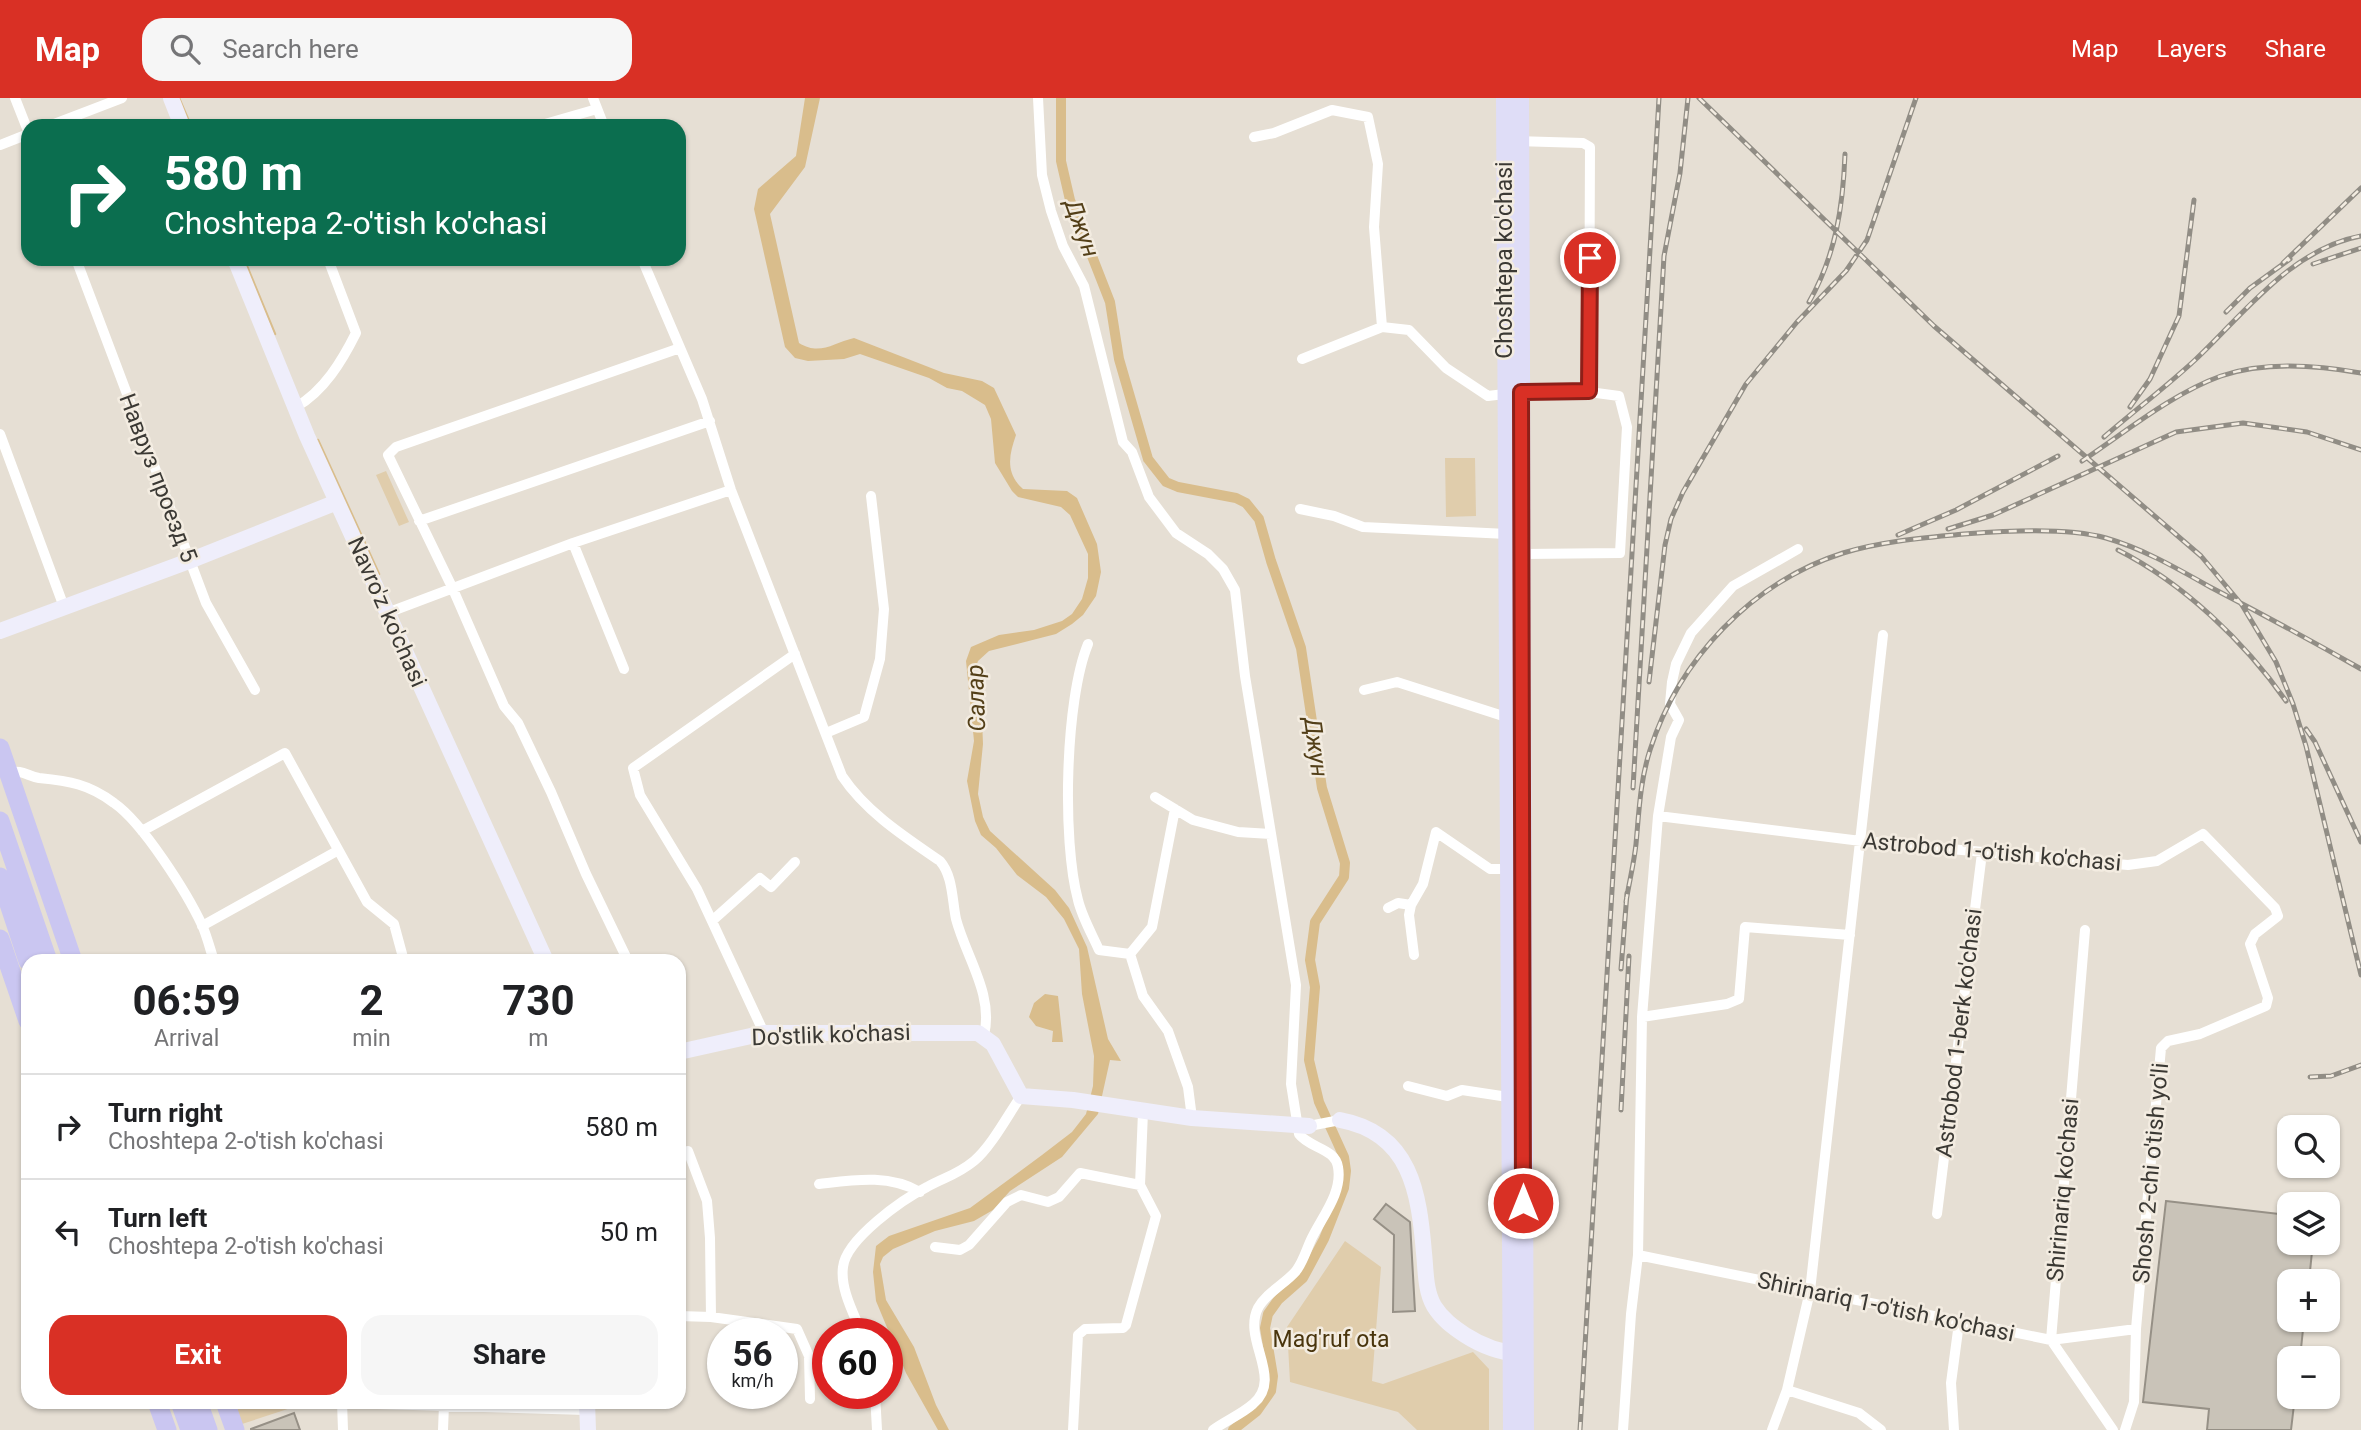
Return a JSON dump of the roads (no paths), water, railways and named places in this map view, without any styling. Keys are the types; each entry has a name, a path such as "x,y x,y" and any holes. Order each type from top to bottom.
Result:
{"highway":[{"path":"3,760 71,954"},
{"path":"0,821 46,954"},
{"path":"0,877 27,954"},
{"path":"0,939 21,1000"},
{"path":"160,1409 167,1430"},
{"path":"182,1409 190,1430"},
{"path":"200,1409 208,1430"},
{"path":"228,1409 235,1430"}],"main road":[{"name":"Choshtepa ko'chasi","path":"1505,98 1513,394 1522,554 1517,1257 1518,1354 1525,1430"},
{"name":"Choshtepa ko'chasi","path":"1517,1257 1508,1097 1510,1007 1507,869 1510,715 1507,534 1520,98"},
{"name":"Choshtepa ko'chasi","path":"1512,1430 1518,1354"}],"street":[{"path":"15,98 23,119"},
{"path":"67,119 122,98"},
{"path":"172,98 180,119"},
{"path":"1038,98 1042,175 1063,246 1084,286 1123,442 1132,452 1149,497 1176,533 1208,554 1223,569 1235,590 1245,676 1296,985 1291,1084 1303,1126 1303,1140 1334,1158 1338,1167 1337,1185 1329,1208 1296,1272 1270,1294 1259,1306 1254,1317 1253,1329 1266,1378 1265,1387 1252,1405 1213,1430"},
{"path":"1326,98 1329,111"},
{"path":"555,119 595,103"},
{"path":"1254,137 1274,133 1329,111 1368,117 1378,164 1374,227 1382,327"},
{"path":"0,145 21,136"},
{"path":"1518,141 1583,143 1590,146 1589,391"},
{"name":"Навруз проезд 5","path":"79,266 206,603 255,690"},
{"name":"Navro'z ko'chasi","path":"238,266 337,502 543,954"},
{"path":"296,407 310,399 324,384 347,352 356,333 331,266"},
{"path":"645,266 710,421 731,490 842,776 848,786 881,818 945,867 957,921 981,985 988,1021 984,1035 993,1044 1021,1096"},
{"path":"1302,359 1382,327 1409,330 1446,368 1488,396 1589,391 1619,396 1627,427 1620,553 1522,554"},
{"path":"625,954 532,751 518,723 504,706 452,587 388,458 391,449 680,348"},
{"path":"419,521 710,421"},
{"path":"0,434 64,607"},
{"path":"387,613 573,542 731,490"},
{"path":"826,733 864,717 880,659 884,609 871,496"},
{"path":"0,631 189,561 337,502"},
{"path":"1300,509 1334,516 1363,527 1507,534"},
{"path":"573,542 624,668"},
{"path":"1623,1430 1638,1255 1642,1017 1658,816 1671,737 1679,720 1670,704 1675,664 1682,646 1733,586 1798,549"},
{"path":"1773,1430 1787,1390 1810,1291 1883,635"},
{"path":"1088,644 1075,687 1068,807 1069,846 1078,901 1099,950 1130,954"},
{"path":"764,1033 713,920 640,795 633,768 795,654"},
{"path":"1364,690 1397,682 1503,716 1510,715"},
{"path":"142,831 285,753 367,902 394,924 402,954"},
{"path":"3,760 20,771 36,777 60,778 114,802 142,831 202,926 212,954"},
{"path":"1154,797 1193,820 1227,829 1271,834"},
{"path":"1130,954 1152,927 1175,809"},
{"name":"Astrobod 1-o'tish ko'chasi","path":"1658,816 1861,841 2128,865 2157,861 2203,834 2275,908 2278,914 2276,919"},
{"path":"1414,955 1409,915 1411,905 1423,884 1436,832 1490,869 1507,869"},
{"path":"202,926 337,851"},
{"name":"Astrobod 1-berk ko'chasi","path":"1937,1214 1982,853"},
{"path":"713,920 760,878 771,887 795,862"},
{"path":"1388,908 1398,903 1411,905"},
{"name":"Shosh 2-chi o'tish yo'li","path":"2125,1430 2134,1402 2136,1329 2161,1048 2168,1041 2200,1034 2266,1006 2268,998 2250,944 2255,934 2276,919"},
{"path":"1642,1017 1727,1004 1739,999 1745,927 1850,935"},
{"name":"Shirinariq ko'chasi","path":"2050,1340 2085,930"},
{"path":"1130,954 1143,996 1168,1031 1188,1087 1192,1118"},
{"name":"Do'stlik ko'chasi","path":"686,1050 764,1033 972,1032 984,1035"},
{"path":"1408,1086 1447,1096 1462,1090 1508,1097"},
{"path":"1021,1096 1073,1100 1192,1118 1303,1126 1340,1121 1356,1123 1380,1136 1408,1167 1420,1211 1427,1290 1435,1307 1448,1323 1478,1344 1518,1354"},
{"path":"856,1318 844,1283 843,1266 848,1252 873,1225 920,1192 950,1179 976,1159 1021,1096"},
{"path":"1073,1430 1078,1335 1085,1329 1123,1328 1126,1325 1156,1216 1140,1185 1143,1112"},
{"path":"688,1151 706,1202 710,1238 711,1317"},
{"path":"935,1247 960,1250 969,1245 1007,1202 1025,1195 1048,1202 1059,1197 1080,1173 1140,1185"},
{"path":"819,1184 867,1178 903,1182 920,1192"},
{"name":"Shirinariq 1-o'tish ko'chasi","path":"1638,1255 2050,1340 2136,1329"},
{"path":"686,1316 797,1329 809,1356 810,1399"},
{"path":"1955,1430 1951,1383 1959,1323"},
{"path":"2050,1340 2113,1430"},
{"path":"1787,1390 1859,1413 1881,1430"},
{"path":"342,1409 342,1430"},
{"path":"443,1430 444,1409"},
{"path":"587,1409 587,1430"},
{"path":"876,1409 877,1430"}],"water":[{"name":"Салар","path":"805,98 820,98 805,167 770,214 799,343 820,348 854,338 944,373 982,381 994,388 1016,435 1010,457 1013,477 1023,489 1067,491 1077,498 1097,544 1101,572 1096,596 1083,615 1072,624 1056,634 989,651 978,661 974,672 981,696 983,744 978,794 983,817 990,831 1055,890 1069,908 1087,947 1108,1039 1121,1061 1110,1060 1098,1114 1062,1157 1010,1191 993,1210 974,1221 935,1231 893,1249 883,1257 880,1264 886,1300 897,1318 883,1318 876,1301 873,1272 876,1246 889,1236 970,1208 1072,1132 1086,1114 1093,1086 1094,1056 1082,994 1079,949 1064,919 1046,897 1017,875 996,848 981,835 975,821 967,781 974,741 966,661 971,647 999,635 1034,630 1062,621 1072,614 1082,599 1088,578 1088,554 1070,515 1061,507 1018,497 1012,491 995,463 991,419 985,405 962,391 947,388 929,378 860,354 844,359 808,361 795,358 785,347 754,209 758,189 796,156"},
{"path":"1045,994 1058,996 1063,1042 1052,1042 1053,1031 1036,1026 1029,1017 1034,1003"},
{"name":"Салар","path":"903,1329 914,1347 936,1405 949,1430 938,1430 903,1366"}],"waterway":[{"path":"179,98 188,119"},
{"name":"Джун","path":"1061,98 1061,161 1070,200 1110,302 1119,359 1148,459 1166,482 1178,487 1236,498 1246,503 1259,519 1301,648 1322,788 1345,863 1344,877 1315,922 1310,960 1315,987 1309,1060 1319,1102 1344,1157 1344,1188 1324,1239 1303,1278 1278,1300 1268,1314 1265,1328 1273,1376 1271,1391 1257,1411 1233,1430"},
{"path":"247,266 275,334"},
{"path":"318,440 379,574"}],"railway":[{"path":"1580,1430 1659,98"},
{"path":"1633,788 1664,256 1680,173 1688,98"},
{"path":"1699,98 1934,326 2201,556 2242,605 2276,662 2293,704 2306,746 2361,975"},
{"path":"1649,682 1665,545 1671,519 1683,492 1746,384 1797,322 1846,271 1867,240 1916,98"},
{"path":"1809,302 1832,248 1842,192 1845,154"},
{"path":"2283,263 2361,188"},
{"path":"2130,407 2150,379 2179,316 2194,200"},
{"path":"2104,437 2184,370 2291,269 2312,254 2361,236"},
{"path":"2313,264 2361,248"},
{"path":"2226,312 2250,288 2290,259"},
{"path":"2082,461 2167,403 2221,376 2273,366 2326,368 2361,373"},
{"path":"1948,529 1993,515 2176,432 2243,423 2307,432 2361,450"},
{"path":"1898,535 1956,510 2058,456"},
{"path":"1626,902 1644,773 1663,717 1680,685 1700,655 1723,628 1750,604 1779,583 1810,566 1843,553 1903,540 1998,532 2073,532 2106,538 2160,560 2361,669"},
{"path":"2118,550 2166,579 2211,615 2251,657 2286,701"},
{"path":"2306,729 2315,742 2361,842"},
{"path":"1621,969 1627,893"},
{"path":"1621,1110 1629,956"},
{"path":"2310,1077 2331,1076 2361,1065"}],"park label":[{"name":"Mag'ruf ota","path":"1331,1339"}]}
